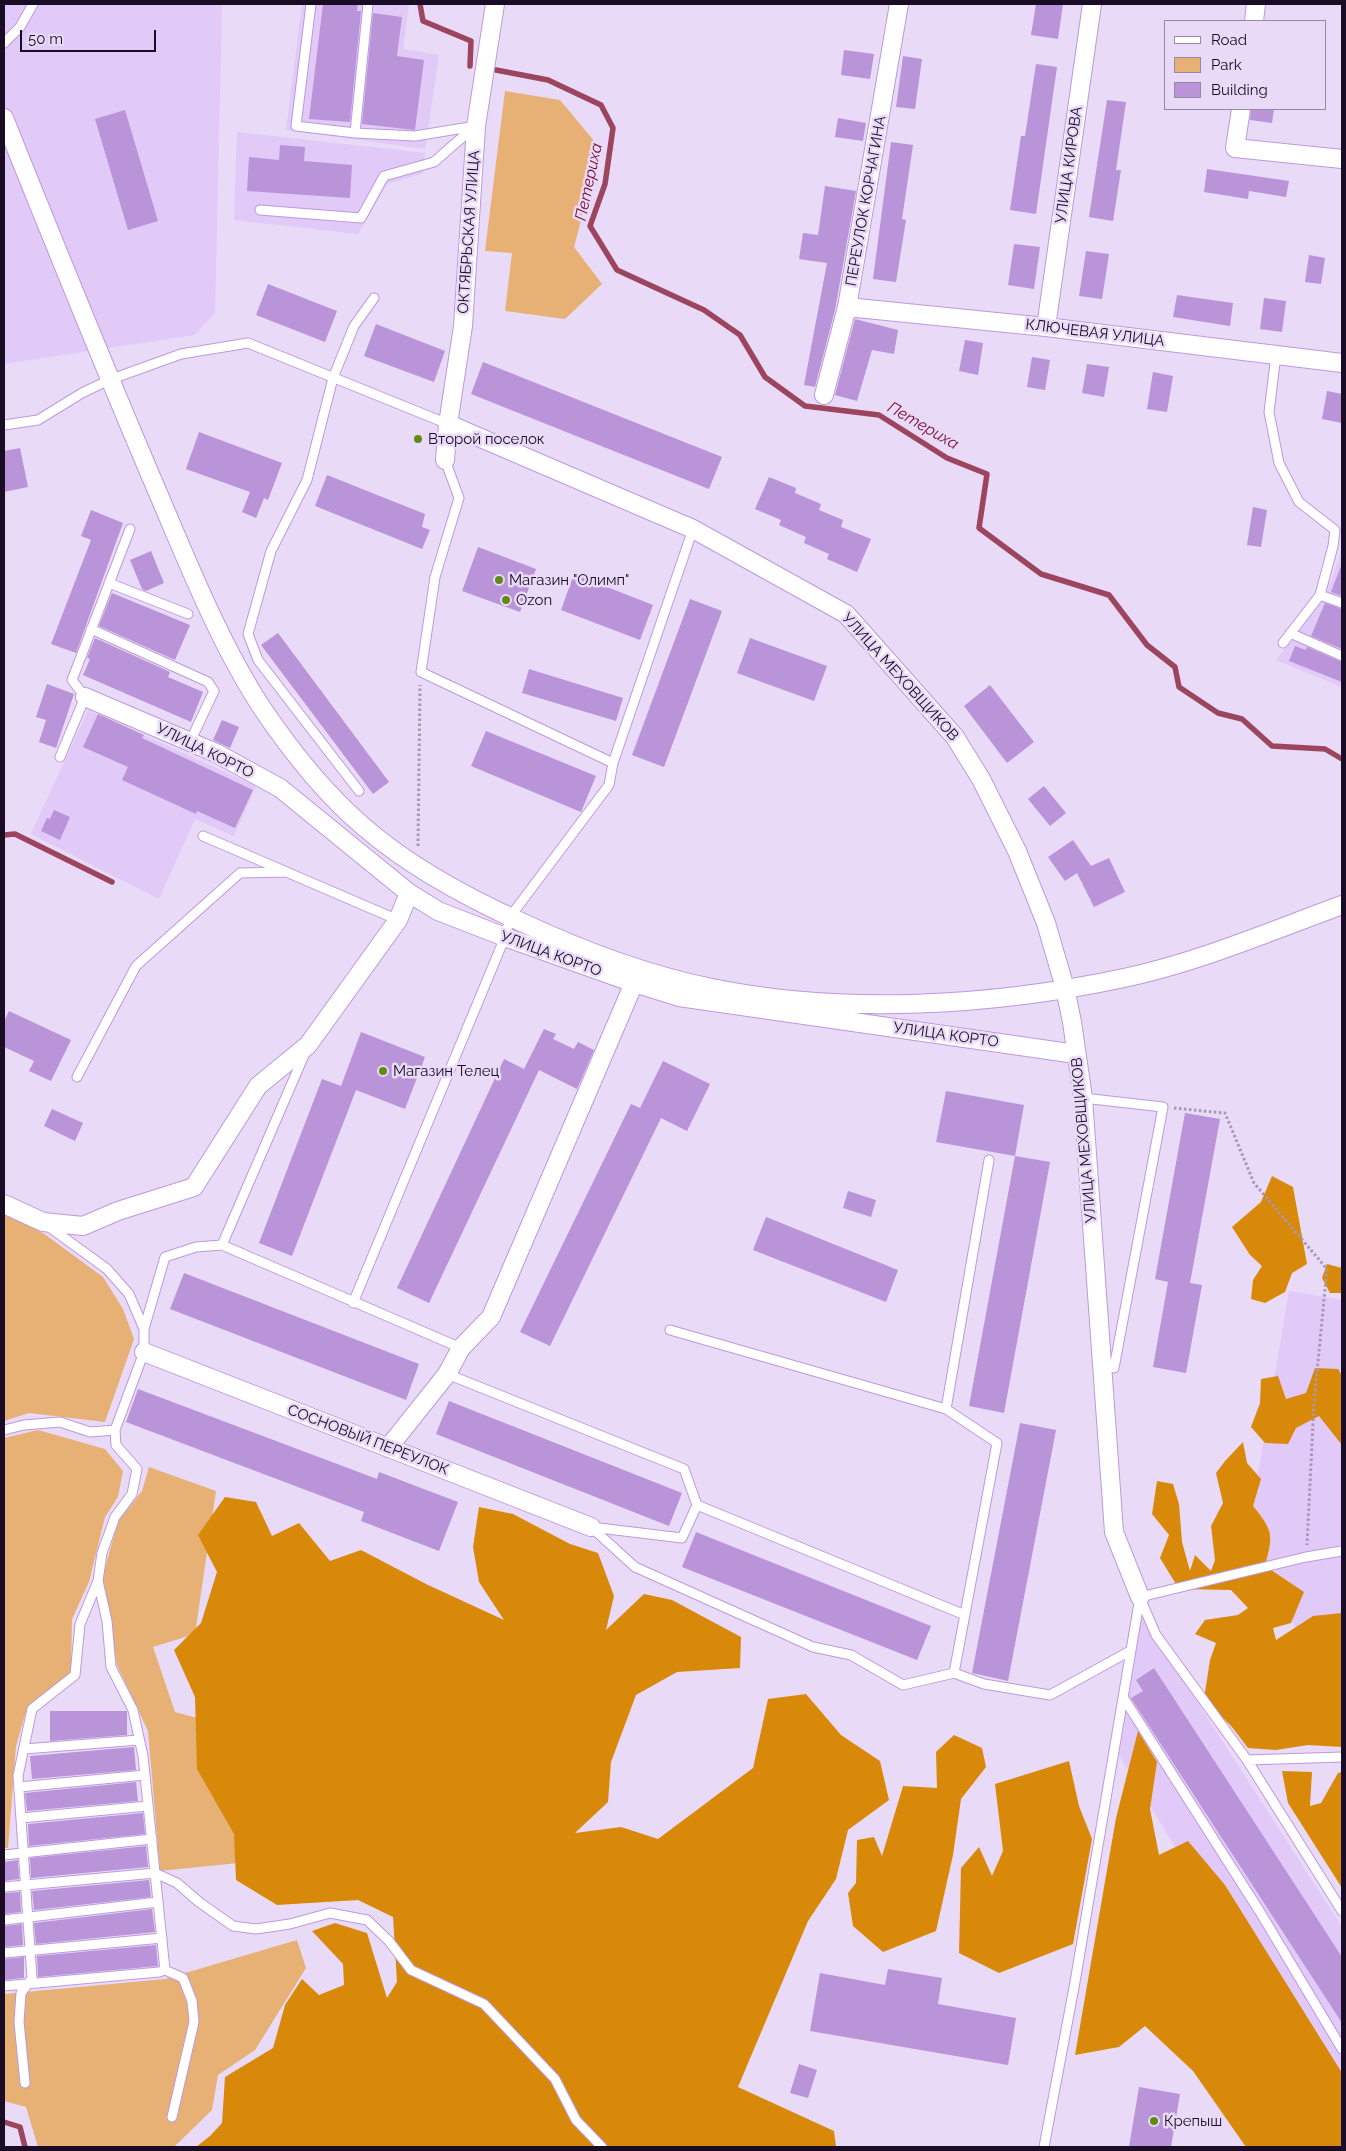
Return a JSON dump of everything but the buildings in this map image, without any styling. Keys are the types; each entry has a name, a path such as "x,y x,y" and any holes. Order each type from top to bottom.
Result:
{"street":[{"name":"ОКТЯБРЬСКАЯ УЛИЦА","path":"445,460 448,424 463,326 476,126 495,4"},
{"name":"ПЕРЕУЛОК КОРЧАГИНА","path":"824,396 847,307 899,4"},
{"name":"УЛИЦА КИРОВА","path":"1046,327 1092,4"},
{"path":"1254,20 1256,4"},
{"path":"1241,110 1235,148 1342,159"},
{"path":"4,118 109,380 198,587 240,672 261,707 308,770 350,814 390,848 445,883 510,917 579,948 666,976 710,988 759,996 820,1002 882,1004 970,1000 1065,988 1160,969 1342,904"},
{"name":"КЛЮЧЕВАЯ УЛИЦА","path":"847,307 1046,327 1342,363"},
{"name":"УЛИЦА МЕХОВЩИКОВ","path":"448,424 693,529 846,614 956,737 1017,851 1046,923 1065,988 1083,1098 1114,1532 1140,1597"},
{"name":"УЛИЦА КОРТО","path":"85,698 216,753 280,788 408,893 438,910 505,938 679,997 1076,1054"},
{"path":"4,1204 43,1222 83,1226 118,1211 194,1187 258,1086 308,1045 398,920 408,893"},
{"path":"388,1448 447,1374 461,1348 491,1317 634,983"},
{"name":"СОСНОВЫЙ ПЕРЕУЛОК","path":"144,1352 591,1527"}],"lane":[{"path":"4,43 20,27 33,4"},
{"path":"311,4 296,126 355,133 415,136 476,126"},
{"path":"355,133 368,4"},
{"path":"260,210 361,218 384,176 434,162 476,126"},
{"path":"359,791 258,660 248,634 271,551 307,480 332,378 354,326 374,298"},
{"path":"4,425 38,420 82,393 109,380 181,354 248,343 448,424"},
{"path":"1276,355 1269,412 1279,464 1299,502 1335,530 1333,546 1320,595 1283,643"},
{"path":"445,460 459,498 435,577 420,672 613,763"},
{"path":"60,757 85,698 72,680 130,529"},
{"path":"353,1302 505,938 510,917 609,786 613,763 693,529"},
{"path":"110,583 188,614"},
{"path":"1320,595 1342,604"},
{"path":"92,629 208,682 214,690 190,742"},
{"path":"1290,633 1342,656"},
{"path":"203,836 398,920"},
{"path":"77,1077 136,966 240,873 286,872"},
{"path":"222,1245 308,1045"},
{"path":"1083,1098 1163,1107 1114,1368"},
{"path":"946,1409 989,1160"},
{"path":"43,1222 107,1269 129,1294 144,1329"},
{"path":"25,2083 19,2022 21,1993 32,1978 18,1776 32,1709 75,1675 80,1624 98,1581 102,1553 115,1516 132,1494 137,1469 116,1445 115,1430 144,1352 144,1329 165,1258 196,1247 222,1245 461,1348"},
{"path":"670,1330 946,1409 997,1442 954,1673"},
{"path":"447,1374 684,1468 697,1505 682,1538 591,1527"},
{"path":"4,1430 24,1425 60,1422 90,1432 115,1430"},
{"path":"697,1505 965,1615"},
{"path":"591,1527 635,1567 812,1647 851,1655 903,1685 954,1673 984,1684 1050,1695 1130,1652"},
{"path":"1140,1597 1306,1557 1342,1551"},
{"path":"98,1581 107,1621 111,1667 133,1710 139,1740 145,1775 165,1970"},
{"path":"1044,2147 1075,1982 1140,1597"},
{"path":"1140,1597 1156,1635 1247,1760 1342,1911"},
{"path":"1123,1697 1260,1912 1342,2049"},
{"path":"24,1748 139,1740"},
{"path":"1247,1760 1342,1757"},
{"path":"19,1787 145,1775"},
{"path":"21,1818 148,1806"},
{"path":"4,1855 152,1840"},
{"path":"4,1887 155,1872 177,1883 199,1902 234,1926 256,1929 290,1924 330,1913 367,1920 390,1941 411,1970 484,2004 555,2079 576,2120 602,2147"},
{"path":"4,1920 158,1902"},
{"path":"4,1953 162,1938"},
{"path":"4,1986 165,1970 183,1978 192,2001 194,2022 172,2117"}],"path":[{"path":"418,866 420,672"},
{"path":"1163,1107 1225,1113 1254,1183 1327,1269 1314,1403 1306,1557"}],"shaded area":[{"path":"4,4 222,4 215,313 194,335 4,364"},
{"path":"302,4 409,4 403,49 439,55 425,149 286,130"},
{"path":"237,132 425,153 423,173 387,184 358,234 234,220"},
{"path":"1342,550 1342,687 1276,660 1328,589"},
{"path":"88,710 256,786 234,836 195,819 159,899 31,834"},
{"path":"1272,1176 1293,1187 1307,1264 1292,1273 1285,1292 1265,1303 1251,1299 1253,1280 1262,1266 1250,1255 1232,1227 1261,1202"},
{"path":"1327,1264 1342,1268 1342,1293 1330,1293 1322,1278"},
{"path":"1289,1291 1342,1300 1342,1720 1248,1533"},
{"path":"1315,1368 1338,1369 1342,1376 1342,1445 1319,1416 1296,1428 1288,1444 1265,1443 1251,1427 1260,1403 1261,1379 1278,1376 1286,1399 1306,1393"},
{"path":"1243,1442 1247,1463 1261,1479 1253,1506 1265,1522 1270,1534 1265,1566 1304,1592 1291,1623 1273,1628 1276,1640 1313,1616 1342,1613 1342,1747 1308,1745 1276,1750 1248,1748 1232,1727 1204,1699 1210,1660 1216,1643 1195,1634 1205,1620 1238,1615 1248,1608 1231,1590 1179,1589 1160,1558 1169,1535 1152,1514 1157,1481 1173,1484 1179,1504 1182,1542 1190,1571 1195,1555 1211,1571 1215,1560 1211,1526 1223,1503 1216,1473"},
{"path":"225,1497 256,1502 272,1536 299,1523 330,1561 361,1550 426,1584 504,1620 479,1582 473,1547 479,1507 513,1514 570,1544 598,1553 614,1596 606,1630 644,1594 672,1600 741,1637 740,1668 677,1672 636,1695 611,1762 608,1802 575,1833 621,1827 658,1839 753,1768 768,1699 806,1694 841,1735 880,1761 889,1800 848,1830 836,1879 808,1921 738,2087 834,2131 836,2147 196,2147 222,2123 225,2077 273,2048 285,2005 302,1979 319,1995 344,1985 343,1964 312,1931 335,1923 367,1933 387,1998 397,1982 393,1917 358,1900 277,1905 236,1880 234,1834 197,1769 195,1697 174,1650 201,1623 217,1572 198,1535"},
{"path":"1142,1616 1342,1927 1342,2120 1119,1755"},
{"path":"1138,1731 1157,1762 1150,1809 1159,1855 1188,1841 1225,1885 1342,2073 1342,2147 1246,2147 1193,2071 1145,2026 1119,2047 1075,2055 1116,1818"},
{"path":"954,1735 982,1748 986,1767 961,1799 953,1855 936,1931 883,1952 853,1926 848,1893 856,1883 857,1840 874,1837 882,1856 903,1786 937,1788 936,1752"},
{"path":"1069,1761 1079,1806 1092,1839 1073,1944 999,1973 959,1953 961,1868 979,1847 992,1876 1003,1851 995,1784"},
{"path":"1282,1771 1312,1772 1310,1806 1321,1803 1338,1773 1342,1772 1342,1888 1288,1803"}],"green space":[{"path":"505,91 560,100 600,148 574,247 602,284 565,319 505,311 512,253 485,251"},
{"path":"4,1213 43,1233 103,1277 123,1309 134,1339 105,1422 29,1413 4,1421"},
{"path":"38,1430 105,1449 123,1471 118,1497 105,1517 89,1582 72,1619 71,1672 27,1708 16,1746 8,1848 4,1848 4,1438"},
{"path":"149,1467 216,1491 195,1634 153,1647 175,1712 204,1720 235,1829 238,1863 160,1871 148,1731 117,1665 102,1579 118,1521 142,1491"},
{"path":"297,1940 306,1968 255,2050 218,2075 212,2110 174,2147 38,2147 26,2107 4,2101 4,1994 165,1979"}],"waterway":[{"name":"Петериха","path":"420,4 423,21 471,41 470,66"},
{"name":"Петериха","path":"496,70 548,80 601,105 613,128 605,184 590,226 617,270 704,310 740,335 765,377 805,406 879,415 947,458 987,474 979,528 1041,574 1109,595 1147,645 1175,667 1179,687 1218,713 1242,719 1272,746 1325,749 1342,759"},
{"path":"4,835 15,834 112,882"},
{"path":"4,2122 20,2127 25,2147"}],"place":[{"name":"Второй поселок","path":"418,439"},
{"name":"Магазин \"Олимп\"","path":"499,580"},
{"name":"Ozon","path":"506,600"},
{"name":"Магазин Телец","path":"383,1071"},
{"name":"Крепыш","path":"1154,2121"}]}
